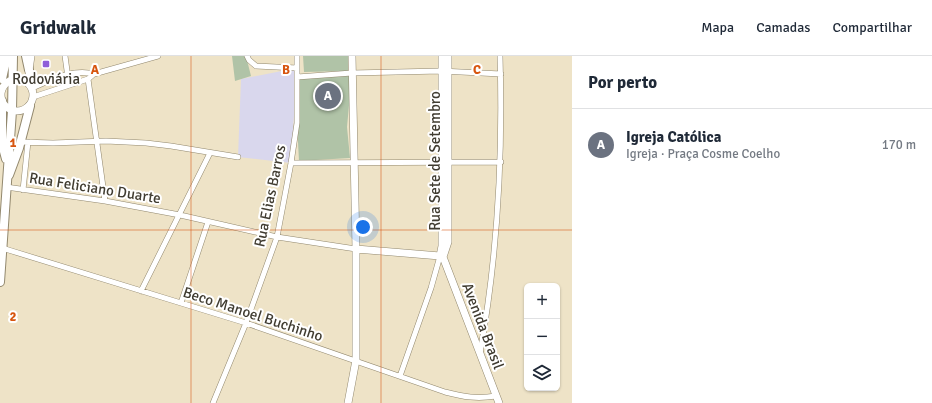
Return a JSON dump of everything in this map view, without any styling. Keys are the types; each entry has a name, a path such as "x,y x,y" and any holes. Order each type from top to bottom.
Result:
{"main road":[{"path":"2,79 7,56"},
{"path":"0,282 12,110 13,56"},
{"path":"26,56 29,70"},
{"path":"2,101 1,139 8,164"},
{"path":"6,183 24,142 30,106"}],"street":[{"path":"1,56 2,101 6,107 18,111 24,110 30,106 33,97 29,70 31,56"},
{"path":"66,56 69,85"},
{"path":"33,97 88,79 94,74 158,56"},
{"path":"247,56 256,66 297,68"},
{"name":"Rua Elias Barros","path":"213,403 246,323 277,237 297,123 297,56"},
{"path":"348,403 356,360 356,249 353,163 352,56"},
{"name":"Rua Sete de Setembro","path":"400,376 412,347 441,256 445,161 444,71 442,56"},
{"name":"Rua Sete de Setembro","path":"444,71 448,56"},
{"path":"480,354 497,232 501,162 500,56"},
{"path":"297,77 352,73 444,71 501,74"},
{"path":"31,86 67,74 86,72 94,74"},
{"path":"2,90 4,85 12,80 19,79 25,81 31,86"},
{"path":"88,79 105,201"},
{"path":"23,190 24,142 53,143 96,141 165,145 238,157"},
{"path":"141,291 210,153"},
{"path":"291,163 445,161 501,162"},
{"name":"Rua Feliciano Duarte","path":"6,183 23,190 105,201 180,215"},
{"path":"180,215 277,237 356,249 441,256"},
{"path":"181,303 208,222"},
{"name":"Beco Manoel Buchinho","path":"2,248 246,323 445,392 464,397 498,400"},
{"name":"Avenida Brasil","path":"441,256 498,400"}],"shaded area":[{"path":"297,68 291,163 238,157 241,79"}],"green space":[{"path":"232,56 246,56 251,76 235,81"},
{"path":"303,56 348,56 348,71 304,72"},
{"path":"352,73 347,127 350,158 299,161 297,77"}],"place":[{"name":"Rodoviária","path":"46,64"},
{"name":"Igreja Católica","path":"328,96"}]}
